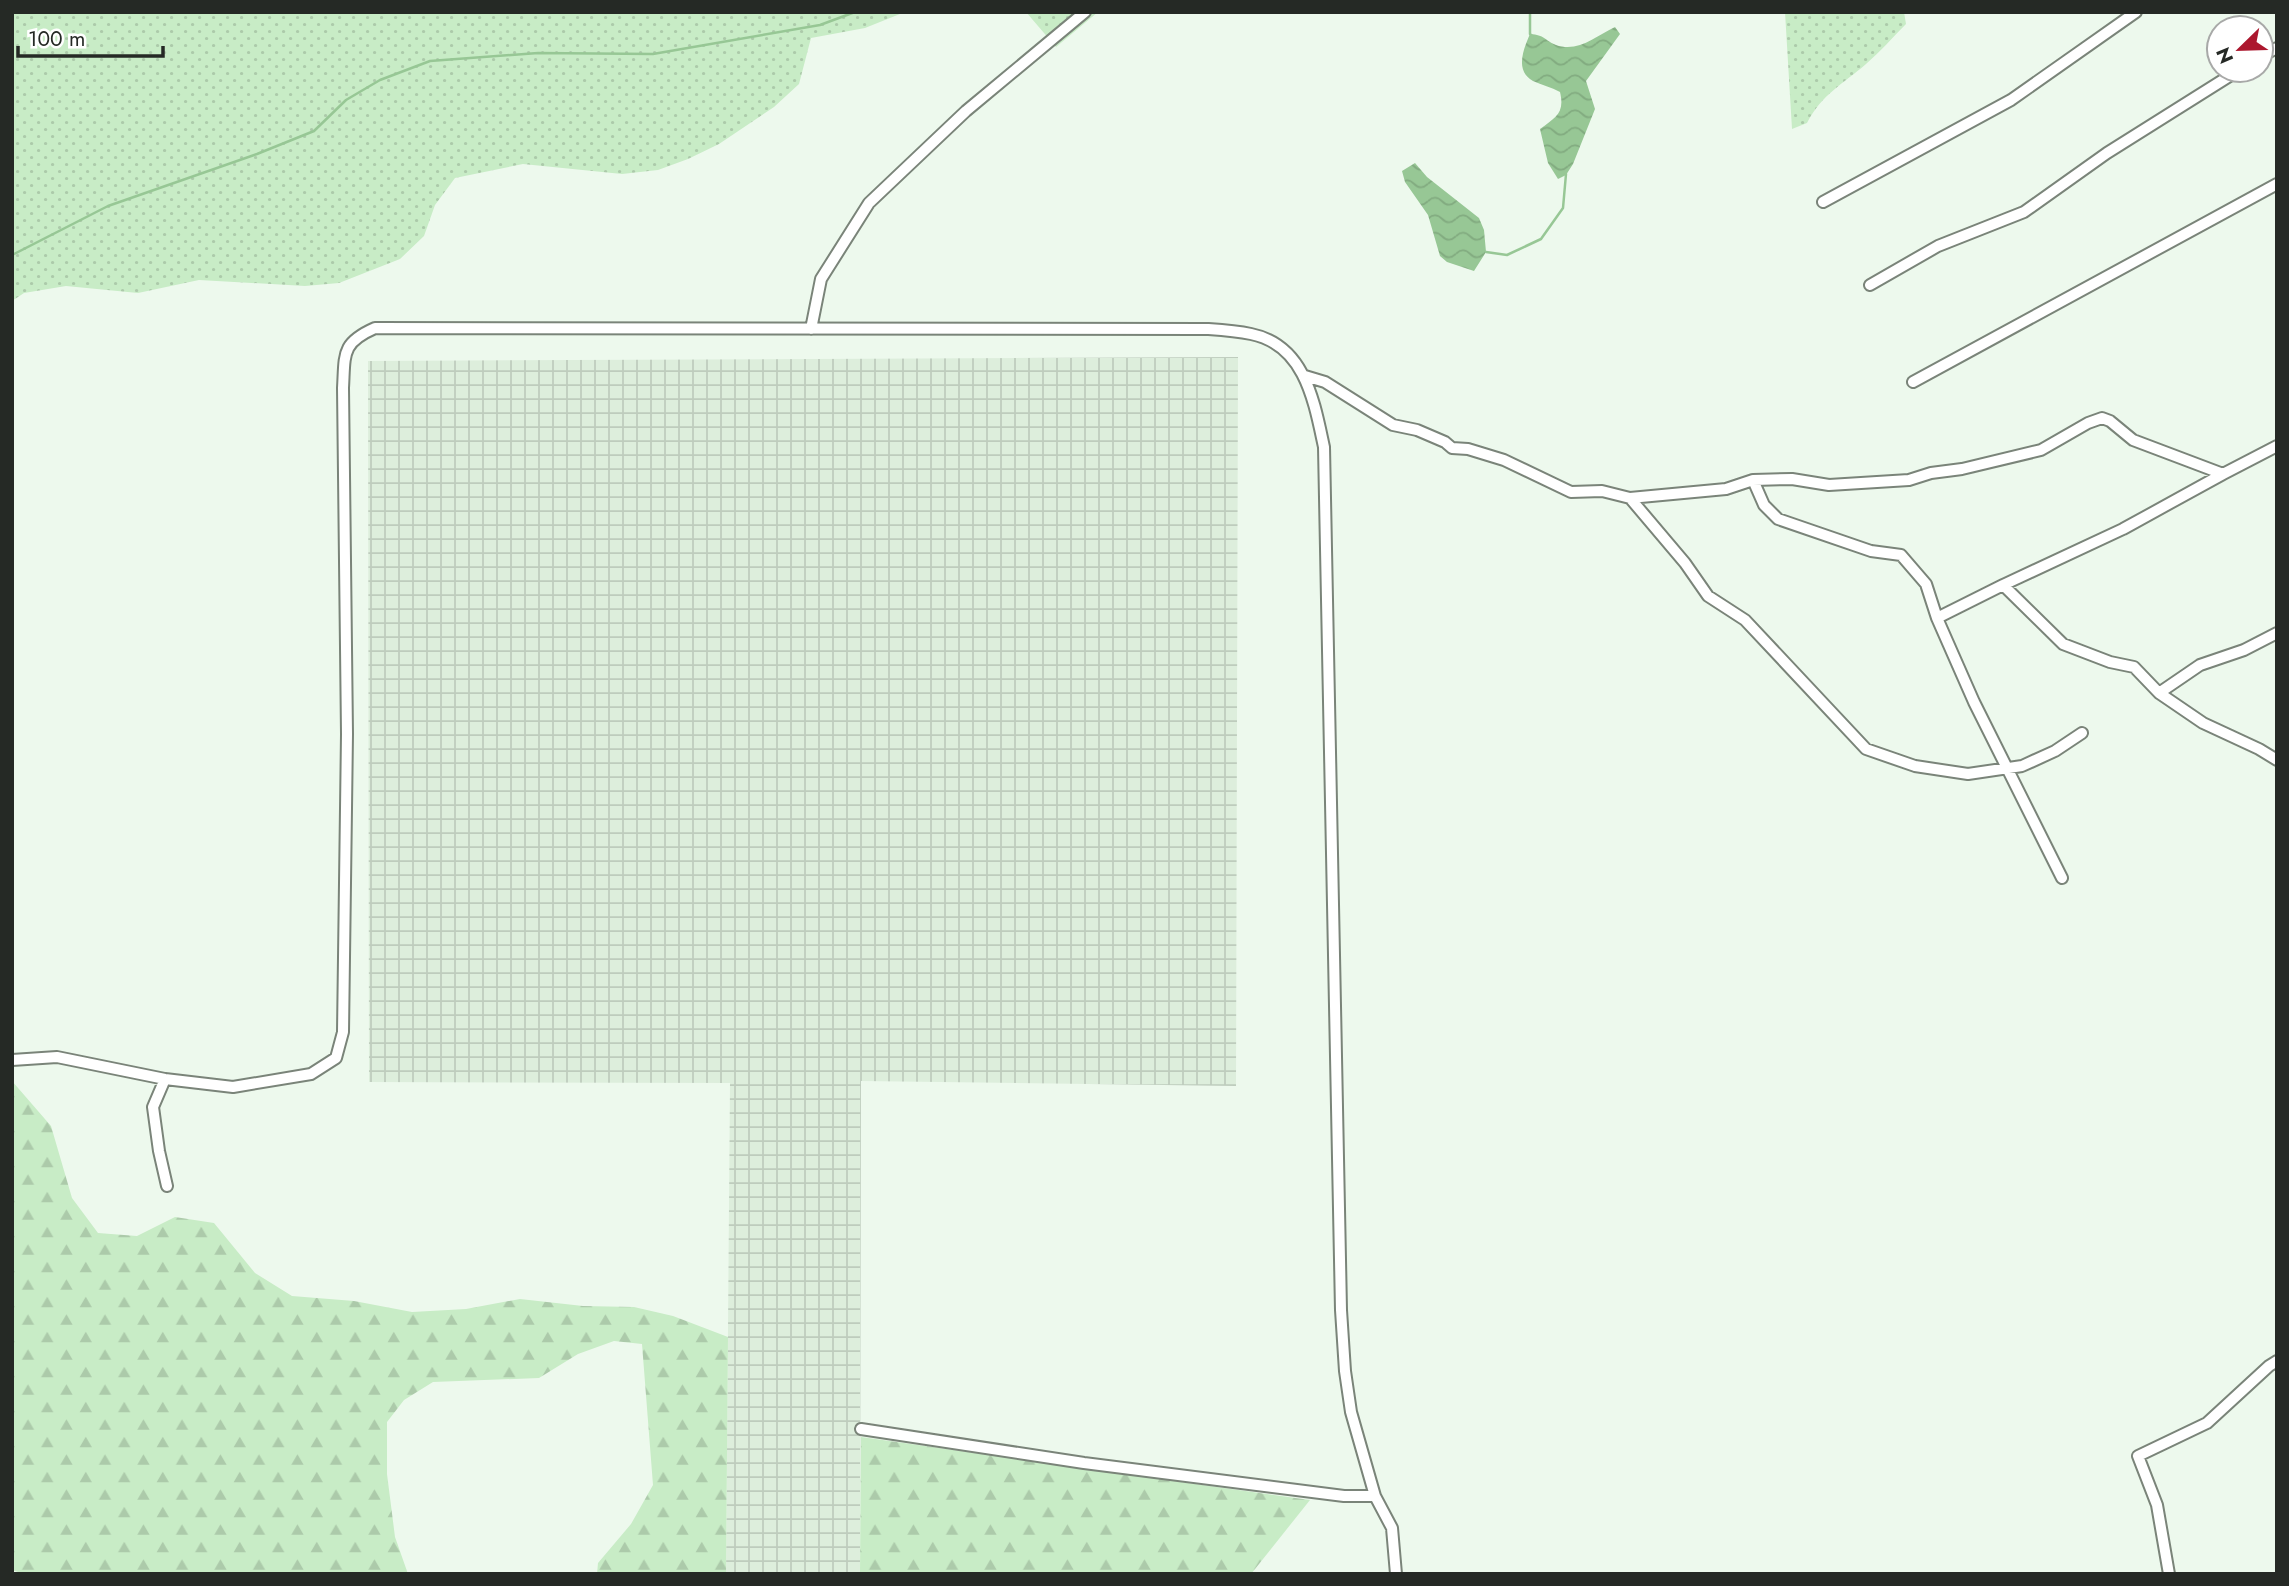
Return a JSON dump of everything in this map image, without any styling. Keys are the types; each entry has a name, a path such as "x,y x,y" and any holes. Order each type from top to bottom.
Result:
{"street":[{"path":"811,329 821,279 869,203 966,111 1085,12"},
{"path":"1823,202 2011,100 2136,12"},
{"path":"1870,285 1938,246 2024,212 2107,153 2217,84"},
{"path":"1913,382 2277,184"},
{"path":"12,1060 57,1057 165,1079 233,1087 311,1074 337,1058 343,1032 347,734 343,388 345,355 350,343 358,335 375,328 1207,329 1253,334 1275,343 1292,356 1305,376 1313,397 1324,447 1341,1310 1351,1412 1375,1496 1392,1528 1396,1574"},
{"path":"1305,376 1325,382 1393,425 1417,430 1452,448 1468,449 1504,460 1571,492 1602,491 1630,498 1726,489 1753,480 1792,479 1829,485 1909,480 2041,450 2102,418 2110,421 2133,440 2223,474"},
{"path":"1937,618 2123,529 2277,446"},
{"path":"1753,480 1764,505 1778,519 1871,551 1901,555 1926,584 1937,618 1974,702 2062,878"},
{"path":"1630,498 1685,563 1708,596 1745,620 1866,749 1915,766 1968,774 2022,766 2055,751 2082,733"},
{"path":"2003,585 2063,644 2110,662 2134,667 2159,693 2203,723 2277,760"},
{"path":"2159,693 2200,665 2244,650 2277,633"},
{"path":"165,1079 153,1107 167,1186"},
{"path":"2168,1574 2157,1505 2138,1456 2207,1423 2277,1361"},
{"path":"861,1429 1084,1463 1344,1496 1375,1496"}],"shaded area":[{"path":"1238,357 1236,1086 861,1081 860,1574 726,1574 730,1083 369,1082 368,361"}],"green space":[{"path":"12,12 905,12 865,28 811,38 799,84 774,107 719,144 688,159 658,170 622,174 523,164 455,178 435,205 424,236 400,259 339,283 305,286 199,280 138,293 66,286 24,293 12,301"},
{"path":"1026,12 1098,12 1056,47"},
{"path":"1785,12 1904,12 1906,24 1819,104 1807,123 1792,129"},
{"path":"12,1081 51,1126 72,1198 98,1233 137,1236 175,1217 214,1223 255,1273 292,1296 354,1301 412,1312 466,1309 520,1299 583,1306 634,1307 673,1316 728,1337 726,1574 597,1574 598,1563 631,1524 653,1485 642,1344 614,1341 578,1354 539,1378 433,1382 404,1400 387,1422 387,1474 395,1537 408,1574 24,1574 12,1570"},
{"path":"861,1437 1310,1500 1251,1574 860,1574"}],"water":[{"path":"1615,27 1620,34 1586,81 1595,109 1573,164 1566,175 1558,179 1548,163 1540,129 1558,114 1561,105 1560,92 1527,77 1522,65 1525,46 1530,34 1556,45 1572,47"},
{"path":"1415,163 1427,177 1479,218 1484,230 1486,252 1474,271 1447,262 1440,256 1428,215 1405,182 1402,171"}],"waterway":[{"path":"12,255 108,206 257,154 314,131 346,100 380,80 430,61 538,53 653,54 820,25 855,12"},
{"path":"1530,12 1532,36"},
{"path":"1486,252 1507,255 1541,239 1563,208 1566,174"}]}
